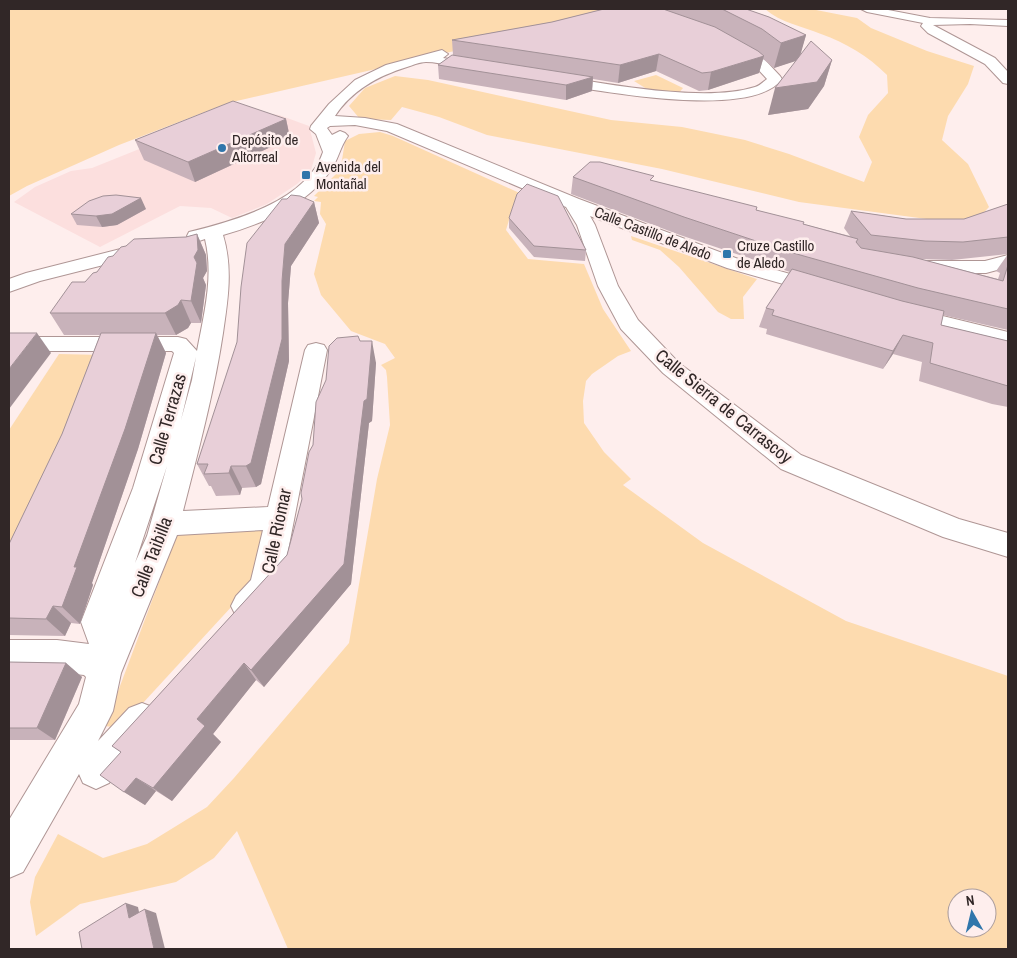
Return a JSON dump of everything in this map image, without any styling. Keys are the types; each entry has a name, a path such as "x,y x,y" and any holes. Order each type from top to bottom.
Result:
{"street":[{"path":"867,9 930,21 961,20 1008,23"},
{"path":"930,21 927,26 932,31 990,61 1008,80"},
{"path":"541,77 653,94 704,97 756,92 772,86 775,79 760,62 716,38"},
{"path":"330,151 323,127 336,104 352,87 375,74 396,66 456,51"},
{"path":"424,58 494,70"},
{"path":"9,286 50,272 213,232 250,220 281,207 309,186 327,164 330,151 336,139 347,126 336,104"},
{"name":"Calle Castillo de Aledo","path":"323,127 335,134 347,126 392,127 573,203 734,264 836,294"},
{"name":"Calle Sierra de Carrascoy","path":"573,203 586,225 608,286 629,324 671,368 791,462 953,529 1008,544"},
{"name":"Calle Taibilla","path":"9,858 95,711 108,665 165,524 204,380 219,287 218,255 213,232"},
{"path":"899,266 986,267 1008,260"},
{"path":"892,310 1008,339"},
{"name":"Calle Terrazas","path":"9,344 178,344 186,350 152,470 121,564 97,622"},
{"name":"Calle Riomar","path":"231,624 265,587 278,518 316,350"},
{"path":"165,524 278,518"},
{"path":"57,656 79,643 97,622"},
{"path":"97,622 108,665"},
{"path":"9,656 57,656 93,660 108,665"},
{"path":"96,770 164,697"}],"shaded area":[{"path":"9,9 638,9 228,103 119,145 27,186 9,196"},
{"path":"765,9 811,9 857,18 871,28 927,51 974,66 968,84 948,116 942,140 968,164 989,207 972,225 799,202 662,169 487,135 439,117 402,107 391,120 360,119 349,106 365,88 395,76 428,80 611,120 682,127 745,140 864,182 872,162 859,137 868,115 888,93 887,75 864,56 848,46 785,21"},
{"path":"656,75 683,88 678,94 650,91 634,81"},
{"path":"249,111 279,115 309,126 316,153 311,170 297,184 267,204 232,218 211,208 180,206 100,247 14,202 35,187 71,171 92,168 224,115"},
{"path":"380,132 393,136 524,195 513,207 506,230 528,259 584,264 603,309 631,351 618,356 592,374 586,381 583,401 584,423 604,452 631,479 623,485 703,543 846,621 1008,676 1008,949 288,949 237,831 214,858 176,882 80,904 36,936 30,902 35,877 58,834 103,858 147,844 207,807 349,643 377,479 390,425 386,370 381,365 395,358 385,344 351,331 321,295 314,274 326,224 320,214 321,202 314,201 318,197 314,196 337,173 342,160 345,141 359,134"},
{"path":"631,236 757,279 743,297 744,319 731,319 718,312 679,267 660,250 632,240"},
{"path":"59,354 103,355 9,568 9,430"},
{"path":"273,523 257,579 120,728 105,726 180,526"}],"building":[{"path":"604,9 663,9 715,27 764,56 702,73 659,54 620,65 452,40 552,22"},
{"path":"722,9 746,9 769,17 806,35 781,43 762,29"},
{"path":"811,41 832,60 817,82 775,88"},
{"path":"452,55 593,77 566,85 438,65"},
{"path":"233,101 286,119 188,162 135,140"},
{"path":"590,162 600,162 654,176 650,180 757,207 756,210 804,222 803,224 858,239 856,242 861,248 913,257 1003,281 1008,265 1008,309 918,288 786,251 573,177"},
{"path":"527,184 558,196 586,250 534,246 509,218 517,194"},
{"path":"116,195 141,198 112,214 96,216 71,214 89,201 103,196"},
{"path":"291,195 300,196 314,202 285,244 282,281 282,339 251,463 246,466 231,466 229,473 204,474 208,464 197,464 237,342 241,287 247,243 282,199 287,199"},
{"path":"1008,204 1008,237 963,242 925,241 871,235 851,211 906,219 964,219"},
{"path":"197,234 198,250 194,257 197,263 191,301 181,300 178,305 165,313 50,313 72,282 85,282 93,273 97,272 108,257 113,256 121,247 126,246 134,239 186,237"},
{"path":"792,269 902,301 944,311 941,325 1008,341 1008,386 930,363 933,343 903,335 893,351 772,315 774,310 766,308"},
{"path":"9,333 37,333 9,369"},
{"path":"101,333 156,333 125,429 74,567 77,567 62,607 53,606 46,619 9,618 9,544 62,434"},
{"path":"358,336 360,341 372,341 367,399 364,401 344,564 251,670 244,663 197,719 205,726 153,788 136,778 124,792 100,775 121,752 112,746 287,555 302,499 301,493 309,452 313,445 316,402 326,380 329,346 337,338"},
{"path":"9,662 66,663 37,728 9,728"},
{"path":"126,903 129,918 145,909 154,949 82,949 79,932"}],"place":[{"name":"Depósito de Altorreal","path":"222,148"},
{"name":"Avenida del Montañal","path":"306,175"},
{"name":"Cruze Castillo de Aledo","path":"727,254"}]}
